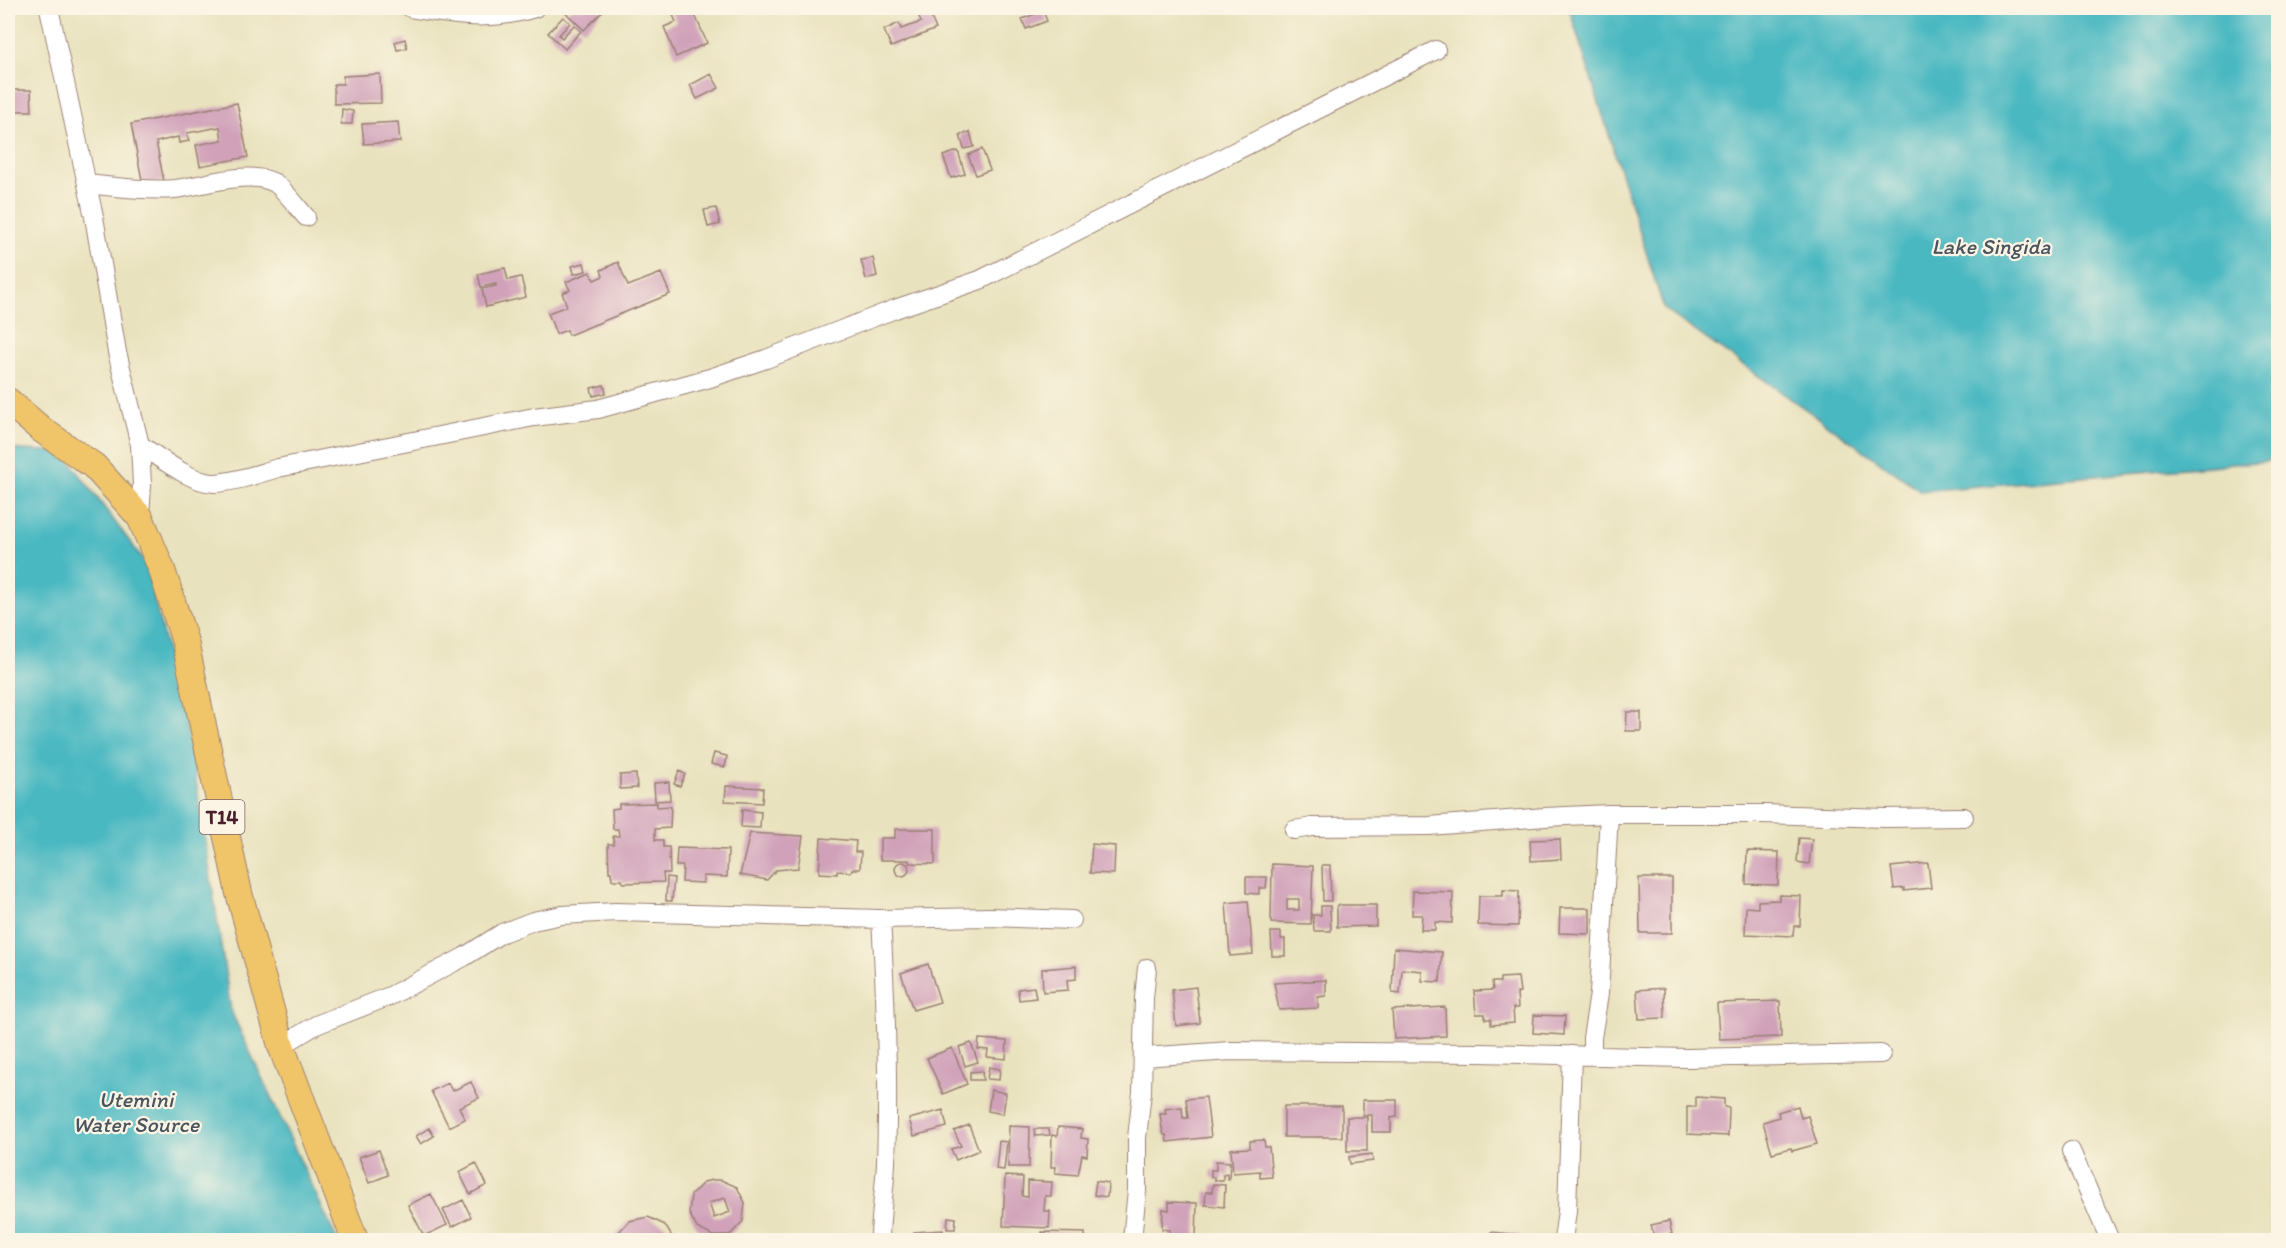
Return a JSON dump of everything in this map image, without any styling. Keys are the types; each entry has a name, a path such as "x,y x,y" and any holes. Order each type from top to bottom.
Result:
{"highway":[{"name":"T14","path":"8,401 42,430 94,466 140,517 162,570 186,642 239,893 281,1046 356,1240"},
{"name":"T14","path":"8,420 42,430"}],"street":[{"path":"49,8 87,184 117,352 140,446 142,485 140,517"},
{"path":"410,8 458,11 492,17 535,8"},
{"path":"140,446 194,478 212,483 239,480 289,465 534,417 598,409 710,378 980,280 1436,50"},
{"path":"87,184 174,189 234,179 257,178 276,183 306,217"},
{"path":"1592,1056 1592,1038 1599,994 1608,814"},
{"path":"1294,830 1312,827 1429,826 1608,814 1964,817"},
{"path":"281,1046 316,1025 390,996 464,957 502,933 533,921 562,915 615,912 881,919 988,916 1072,920"},
{"path":"880,1240 886,1164 887,1082 886,1000 881,919"},
{"path":"1132,1240 1147,969"},
{"path":"1143,1058 1253,1051 1686,1058 1881,1054"},
{"path":"1563,1240 1567,1211 1572,1056"},
{"path":"2071,1151 2110,1240"}],"water":[{"name":"Lake Singida","path":"1569,8 2278,8 2278,460 1921,491 1664,309"},
{"name":"Utemini Water Source","path":"8,449 63,452 145,562 191,748 231,1011 337,1240 8,1240"}],"building":[{"path":"571,8 597,8 602,12 584,30 566,13"},
{"path":"692,8 707,43 676,57 664,27 676,22 671,10"},
{"path":"915,8 927,8 936,29 891,47 884,30 899,23 901,29 921,22"},
{"path":"1043,11 1047,21 1026,29 1022,19"},
{"path":"563,17 570,23 559,35 562,38 574,25 581,31 565,49 548,33"},
{"path":"405,39 407,48 397,50 395,42"},
{"path":"380,74 381,103 334,104 334,84 343,84 343,76"},
{"path":"711,74 719,88 697,99 690,85"},
{"path":"8,90 31,90 32,111 8,111"},
{"path":"237,103 248,157 200,166 196,145 222,140 220,127 187,133 189,141 179,143 178,137 156,142 164,181 143,185 131,124"},
{"path":"342,109 353,111 352,124 341,124"},
{"path":"398,122 400,142 364,144 362,124"},
{"path":"970,132 974,147 964,149 960,135"},
{"path":"982,149 990,170 976,175 968,155"},
{"path":"958,151 965,174 951,178 943,156"},
{"path":"716,208 720,224 708,227 704,210"},
{"path":"873,258 877,276 866,279 861,260"},
{"path":"618,262 628,286 661,273 670,294 569,335 567,330 556,334 548,313 567,306 562,293 570,290 566,282 590,272 594,280 603,276 601,270"},
{"path":"584,263 586,271 574,274 572,266"},
{"path":"505,268 508,280 521,277 526,297 486,307 482,289 496,286 496,284 481,287 478,274"},
{"path":"604,385 606,393 593,396 591,388"},
{"path":"1627,712 1641,712 1641,731 1626,731"},
{"path":"714,753 727,756 725,767 711,764"},
{"path":"679,771 685,774 680,786 674,784"},
{"path":"636,774 637,788 620,789 620,775"},
{"path":"669,782 670,800 655,801 654,783"},
{"path":"726,786 763,788 762,803 725,801"},
{"path":"657,803 657,807 671,806 670,828 655,829 655,840 663,840 663,847 669,847 670,873 663,873 664,882 623,883 622,880 612,880 611,872 609,872 608,844 614,844 613,836 619,836 618,829 613,829 612,809 619,808 619,804"},
{"path":"742,810 761,812 760,828 741,827"},
{"path":"895,829 935,829 935,864 909,863 909,860 880,860 880,838 895,838"},
{"path":"750,833 803,836 798,868 776,870 767,880 740,875"},
{"path":"821,838 856,841 855,852 861,852 860,869 852,869 851,872 837,871 837,874 819,873"},
{"path":"1799,838 1812,839 1809,864 1797,862"},
{"path":"1560,839 1561,859 1531,861 1530,840"},
{"path":"1092,844 1115,846 1114,874 1090,873"},
{"path":"677,848 728,850 727,877 703,876 703,883 682,882 683,866 676,866"},
{"path":"1747,851 1779,852 1778,885 1746,884"},
{"path":"899,862 905,862 909,869 905,876 899,876 895,872 895,866"},
{"path":"1928,863 1931,888 1904,891 1904,888 1894,889 1891,867"},
{"path":"1272,864 1313,866 1311,924 1271,923","holes":["1287,899 1299,899 1299,910 1287,910"]},
{"path":"1322,865 1330,865 1331,901 1323,901"},
{"path":"667,877 674,878 672,901 666,901"},
{"path":"1246,877 1267,877 1266,888 1259,888 1259,894 1246,893"},
{"path":"1639,878 1672,878 1672,933 1640,933"},
{"path":"1503,890 1519,891 1518,926 1478,925 1479,896 1503,896"},
{"path":"1413,891 1453,892 1452,923 1435,922 1435,930 1421,930 1422,915 1412,915"},
{"path":"1779,895 1801,896 1800,926 1794,926 1793,936 1745,934 1746,907 1758,908 1758,901 1779,900"},
{"path":"1248,901 1253,954 1230,956 1226,903"},
{"path":"1337,905 1376,905 1376,926 1337,927"},
{"path":"1321,906 1330,906 1331,931 1314,931 1313,915 1321,915"},
{"path":"1560,908 1590,908 1590,934 1559,933"},
{"path":"1271,932 1281,932 1281,939 1285,939 1285,956 1272,956"},
{"path":"1394,948 1442,952 1440,982 1422,981 1422,971 1402,969 1400,994 1392,993"},
{"path":"928,964 940,1002 913,1010 901,973"},
{"path":"1076,966 1076,979 1067,980 1068,990 1043,992 1042,969"},
{"path":"1518,977 1520,992 1517,993 1518,1008 1513,1008 1514,1023 1491,1025 1491,1019 1485,1019 1485,1014 1476,1014 1474,991 1493,990 1492,982 1500,982 1500,978"},
{"path":"1326,980 1326,996 1318,997 1318,1008 1279,1010 1274,983"},
{"path":"1034,987 1036,998 1019,1000 1018,989"},
{"path":"1196,987 1200,1023 1176,1026 1172,990"},
{"path":"1664,988 1665,1018 1639,1019 1637,990"},
{"path":"1780,1001 1781,1037 1719,1039 1717,1003"},
{"path":"1445,1007 1446,1036 1394,1039 1392,1010"},
{"path":"1534,1015 1565,1016 1564,1035 1533,1033"},
{"path":"979,1039 1007,1041 1006,1059 987,1057 988,1050 978,1049"},
{"path":"971,1043 978,1062 965,1066 959,1047"},
{"path":"952,1048 967,1084 943,1094 927,1058"},
{"path":"989,1067 1000,1069 999,1080 987,1079"},
{"path":"982,1071 983,1080 970,1080 970,1072"},
{"path":"471,1082 479,1098 459,1107 465,1119 449,1127 431,1091 448,1083 452,1091"},
{"path":"991,1090 1006,1093 1003,1114 988,1111"},
{"path":"1206,1097 1211,1137 1167,1142 1160,1114 1166,1114 1165,1109 1182,1107 1183,1118 1188,1118 1186,1099"},
{"path":"1696,1097 1724,1099 1724,1107 1729,1108 1728,1136 1687,1134 1687,1107 1696,1107"},
{"path":"1363,1100 1397,1100 1397,1117 1391,1118 1391,1132 1372,1132 1372,1115 1363,1115"},
{"path":"1284,1106 1342,1106 1342,1137 1284,1137"},
{"path":"1798,1106 1801,1118 1808,1116 1817,1144 1792,1151 1791,1148 1772,1153 1763,1122 1779,1117 1778,1112"},
{"path":"943,1110 947,1127 914,1136 909,1119"},
{"path":"1347,1117 1367,1117 1367,1151 1347,1151"},
{"path":"969,1125 979,1150 956,1160 951,1149 961,1146 954,1131"},
{"path":"1009,1126 1030,1127 1029,1167 1008,1167"},
{"path":"1058,1127 1082,1129 1081,1138 1088,1139 1087,1156 1082,1155 1078,1175 1055,1173 1056,1167 1051,1167 1052,1135 1057,1136"},
{"path":"429,1128 434,1136 421,1144 416,1136"},
{"path":"1034,1129 1049,1129 1050,1135 1035,1136"},
{"path":"1264,1140 1265,1147 1269,1147 1272,1177 1260,1178 1260,1171 1233,1173 1231,1149 1250,1148 1250,1141"},
{"path":"999,1141 1007,1142 1004,1170 996,1169"},
{"path":"379,1150 388,1175 369,1183 359,1157"},
{"path":"1372,1154 1373,1161 1350,1164 1349,1157"},
{"path":"1216,1161 1230,1162 1229,1179 1227,1179 1227,1174 1223,1175 1223,1180 1214,1180 1214,1177 1211,1177 1211,1170 1216,1170"},
{"path":"476,1163 487,1185 470,1194 459,1172"},
{"path":"1005,1176 1023,1177 1022,1196 1028,1197 1028,1181 1052,1182 1051,1196 1045,1196 1044,1211 1050,1211 1049,1228 1003,1226"},
{"path":"721,1180 737,1187 745,1203 743,1221 731,1234 713,1236 697,1228 689,1213 691,1195 704,1182","holes":["725,1198 730,1212 714,1218 709,1203"]},
{"path":"1096,1181 1108,1183 1107,1197 1094,1195"},
{"path":"1213,1184 1225,1185 1224,1207 1205,1205 1206,1192 1212,1192"},
{"path":"431,1194 447,1225 424,1236 408,1205"},
{"path":"463,1200 471,1217 452,1227 443,1210"},
{"path":"1169,1202 1197,1203 1196,1240 1169,1240 1170,1230 1162,1229 1163,1209 1169,1210"},
{"path":"648,1217 665,1225 674,1240 650,1240 649,1236 635,1240 616,1240 617,1234 629,1221"},
{"path":"948,1217 956,1218 955,1229 947,1229"},
{"path":"1669,1221 1672,1234 1654,1238 1651,1225"},
{"path":"943,1230 943,1240 915,1240 914,1232"},
{"path":"1042,1232 1085,1233 1085,1240 1042,1240"},
{"path":"1491,1232 1521,1235 1520,1240 1491,1240"}]}
